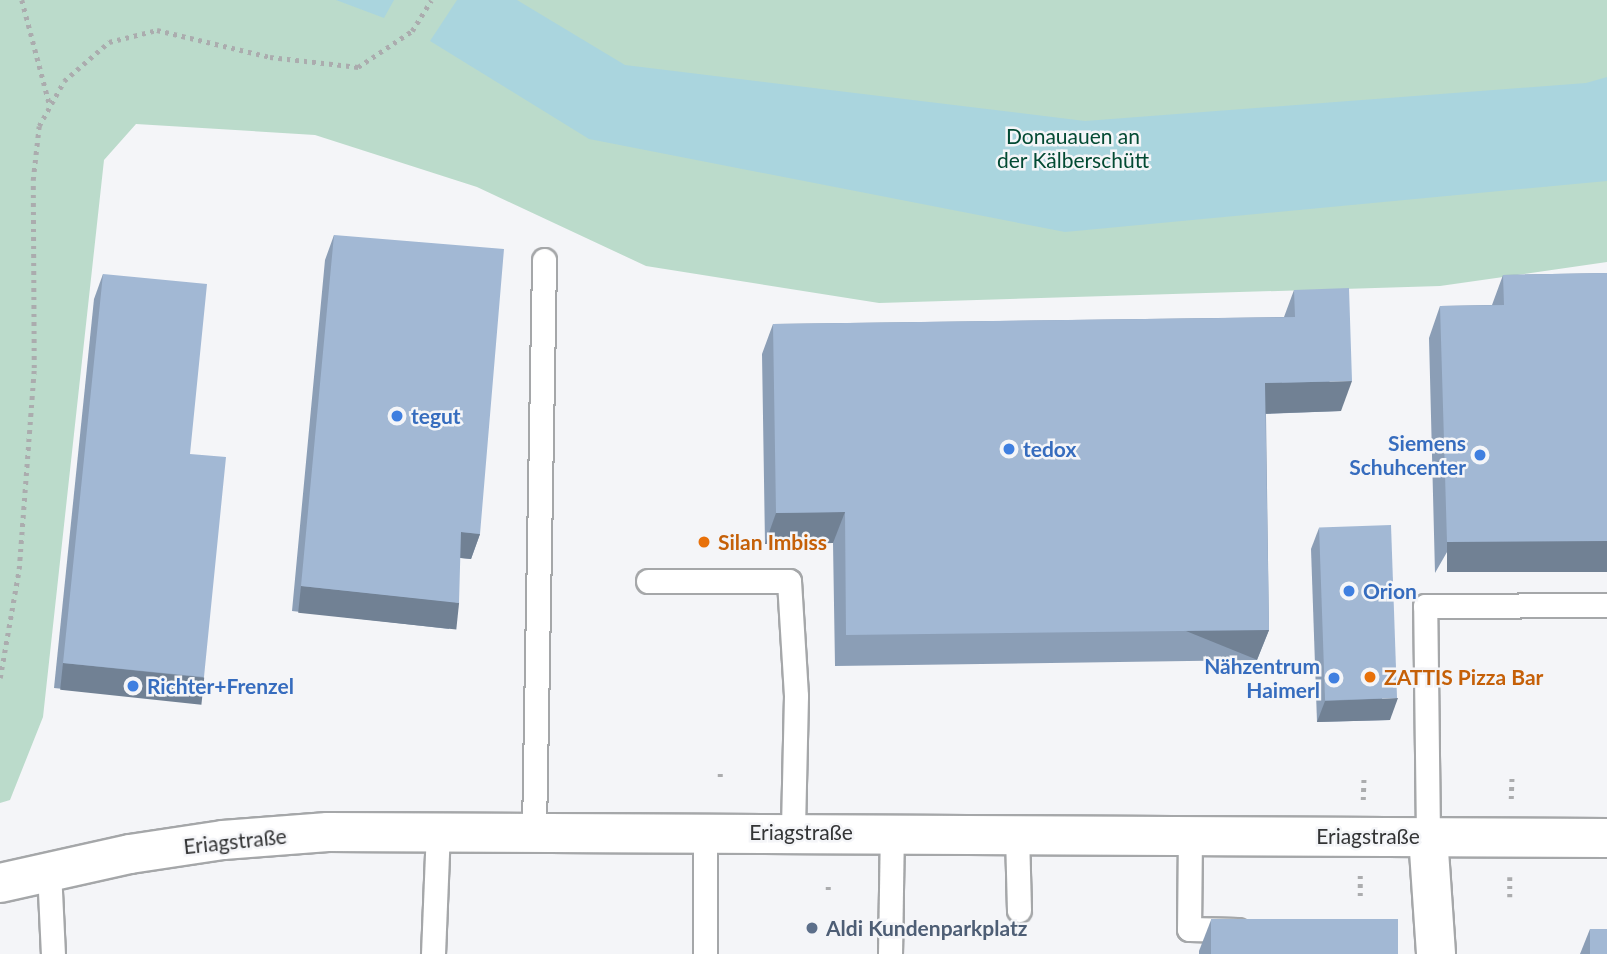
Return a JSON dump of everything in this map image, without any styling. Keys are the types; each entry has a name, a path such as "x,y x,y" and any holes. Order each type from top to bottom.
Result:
{"street":[{"name":"Eriagstraße","path":"0,883 49,870 223,840 438,830 1607,838"},
{"path":"1428,836 1436,954"}],"lane":[{"path":"534,830 544,260"},
{"path":"648,580 789,581 796,696 793,832"},
{"path":"1428,836 1425,606 1607,605"},
{"path":"433,954 438,830"},
{"path":"705,831 705,954"},
{"path":"890,954 892,833"},
{"path":"1017,834 1019,910"},
{"path":"1191,835 1189,929 1259,930"},
{"path":"49,870 53,954"}],"path":[{"path":"22,0 50,107"},
{"path":"0,678 19,569 34,368 33,180 39,126 64,81 108,41 158,30 270,57 358,67 412,31 432,0"},
{"path":"720,769 720,777"},
{"path":"828,883 828,890"}],"green space":[{"name":"Donauauen an der Kälberschütt","path":"0,0 1607,0 1607,262 1440,286 879,303 646,266 477,187 315,135 136,124 104,160 43,717 10,800 0,803"}],"water":[{"path":"336,0 394,0 384,18"},
{"path":"457,0 517,0 625,65 1085,121 1586,83 1607,77 1607,181 1065,232 589,139 430,41"}],"building":[{"name":"tegut","path":"334,235 504,249 480,534 461,532 459,603 301,586"},
{"path":"1607,273 1607,541 1447,542 1440,306 1504,305 1503,275"},
{"path":"103,274 207,284 190,454 226,457 204,677 63,663"},
{"name":"tedox","path":"1349,288 1352,381 1265,383 1269,630 846,635 845,512 776,513 773,324 1295,317 1294,290"},
{"path":"1391,525 1397,698 1325,700 1319,528"},
{"path":"1211,919 1398,919 1398,954 1211,954"},
{"path":"1590,929 1607,929 1607,954 1590,954"}],"place":[{"name":"tegut","path":"397,416"},
{"name":"tedox","path":"1009,449"},
{"name":"Siemens Schuhcenter","path":"1480,455"},
{"name":"Silan Imbiss","path":"704,542"},
{"name":"Orion","path":"1349,591"},
{"name":"ZATTIS Pizza Bar","path":"1370,677"},
{"name":"Nähzentrum Haimerl","path":"1334,678"},
{"name":"Richter+Frenzel","path":"133,686"},
{"name":"Aldi Kundenparkplatz","path":"812,928"}]}
